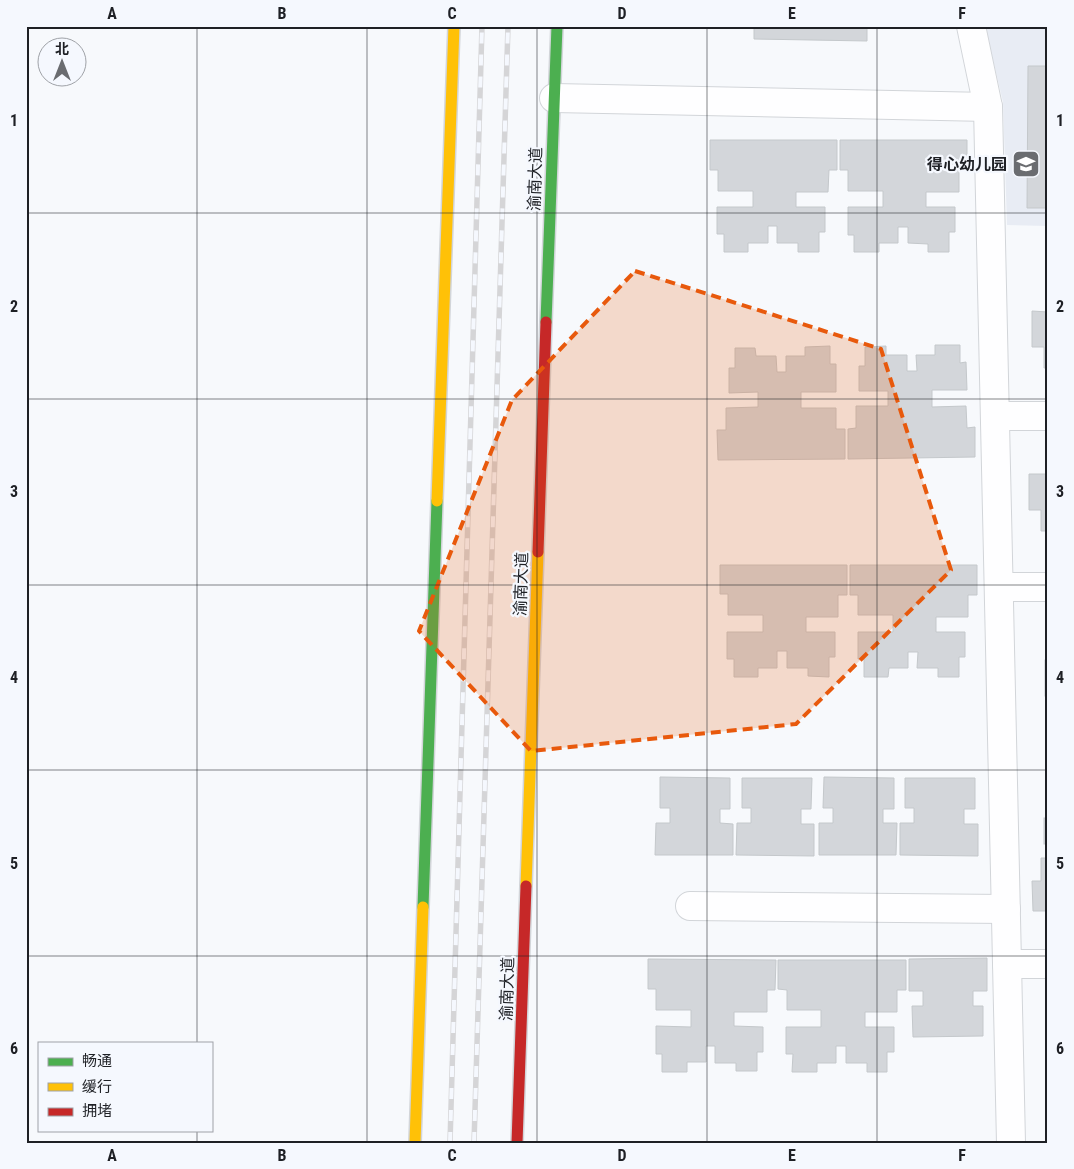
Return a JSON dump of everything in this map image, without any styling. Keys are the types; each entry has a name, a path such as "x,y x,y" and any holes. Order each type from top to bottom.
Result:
{"highway":[{"path":"415,1143 454,26"},
{"name":"渝南大道","path":"518,1143 557,26"}],"street":[{"path":"971,26 988,107 1011,1143"},
{"path":"554,98 988,107"},
{"path":"996,416 1048,416"},
{"path":"999,587 1048,587"},
{"path":"690,906 1006,909"},
{"path":"1007,964 1048,964"}],"highlighted area":[{"path":"635,271 881,349 951,570 796,724 531,751 419,631 512,400"}],"shaded area":[{"name":"得心幼儿园","path":"985,26 1048,26 1048,226 1007,225 1003,102"}],"building":[{"path":"754,26 867,26 867,41 754,39"},
{"path":"1028,66 1048,66 1048,208 1027,208"},
{"path":"710,140 837,140 837,170 829,170 828,192 796,192 796,207 825,207 825,232 819,232 819,252 798,252 798,243 777,243 777,226 768,226 768,243 748,243 748,252 724,252 724,234 717,234 717,207 753,207 753,191 718,191 718,170 710,170"},
{"path":"840,140 967,140 967,170 959,170 959,192 926,192 926,207 955,207 955,232 949,232 949,252 928,252 928,244 908,243 908,227 898,227 898,243 879,243 879,252 854,252 854,235 848,235 848,207 883,207 883,191 848,191 848,170 840,170"},
{"path":"1032,311 1048,312 1048,368 1044,368 1044,347 1032,347"},
{"path":"935,345 960,345 960,363 966,362 967,390 932,390 932,407 966,406 967,428 975,427 975,457 848,459 848,429 856,428 856,406 888,406 888,391 859,391 859,366 865,366 865,347 886,346 886,355 907,355 907,371 917,371 916,355 935,355"},
{"path":"830,346 830,364 836,364 836,392 801,392 801,408 836,408 836,429 845,429 845,459 718,460 717,430 726,430 726,408 758,407 758,392 729,393 729,368 735,368 735,348 755,348 756,356 776,356 777,372 786,372 786,356 805,356 805,347"},
{"path":"1029,474 1048,474 1048,531 1041,531 1041,510 1029,510"},
{"path":"720,565 847,565 847,595 838,595 838,617 806,617 806,632 835,632 835,657 829,657 829,677 808,676 808,668 787,668 787,651 777,651 777,668 758,668 758,677 734,677 734,659 727,659 727,632 763,632 763,615 728,615 728,594 720,594"},
{"path":"850,565 977,565 977,595 968,595 968,617 936,617 936,632 965,632 965,657 959,657 959,677 938,677 938,668 917,668 918,652 908,652 908,668 889,668 888,677 864,677 864,659 858,659 858,632 893,632 893,615 858,615 858,595 850,595"},
{"path":"1045,660 1048,660 1048,696 1045,696"},
{"path":"660,777 730,778 730,809 720,809 720,823 733,824 733,855 655,855 656,823 670,823 670,808 660,808"},
{"path":"824,777 894,778 894,809 883,809 883,823 897,823 896,855 819,855 819,823 833,823 833,808 823,808"},
{"path":"742,778 812,778 811,809 801,809 801,824 814,824 814,856 736,855 737,823 751,823 751,808 742,808"},
{"path":"905,778 975,778 975,809 964,809 964,824 978,824 978,856 900,855 900,823 914,823 914,808 905,808"},
{"path":"1044,818 1048,818 1048,844 1044,844"},
{"path":"1041,858 1048,858 1048,911 1033,911 1032,881 1041,881"},
{"path":"987,958 987,991 973,991 973,1006 983,1006 983,1036 913,1037 912,1006 923,1006 923,991 909,991 909,959"},
{"path":"648,959 776,960 775,990 767,990 767,1012 734,1012 734,1026 763,1027 763,1052 757,1052 757,1071 736,1071 736,1063 715,1063 715,1046 706,1046 706,1062 687,1062 687,1072 662,1072 662,1054 656,1054 656,1026 691,1027 691,1010 656,1010 656,989 648,989"},
{"path":"778,960 906,960 906,990 897,990 897,1012 865,1012 865,1027 894,1027 894,1052 887,1052 887,1072 867,1072 867,1063 846,1063 846,1046 836,1046 836,1063 817,1063 817,1072 792,1072 793,1054 786,1054 786,1027 821,1027 821,1010 787,1010 787,990 778,989"}],"railway":[{"path":"450,1143 482,26"},
{"path":"474,1143 508,26"}],"traffic: fast":[{"path":"546,322 557,26"},
{"path":"423,907 437,501"}],"traffic: slow":[{"path":"437,501 454,26"},
{"path":"526,886 538,552"},
{"path":"415,1143 423,907"}],"traffic: jam":[{"path":"538,552 546,322"},
{"path":"517,1143 526,886"}],"place":[{"name":"得心幼儿园","path":"1026,164"}]}
